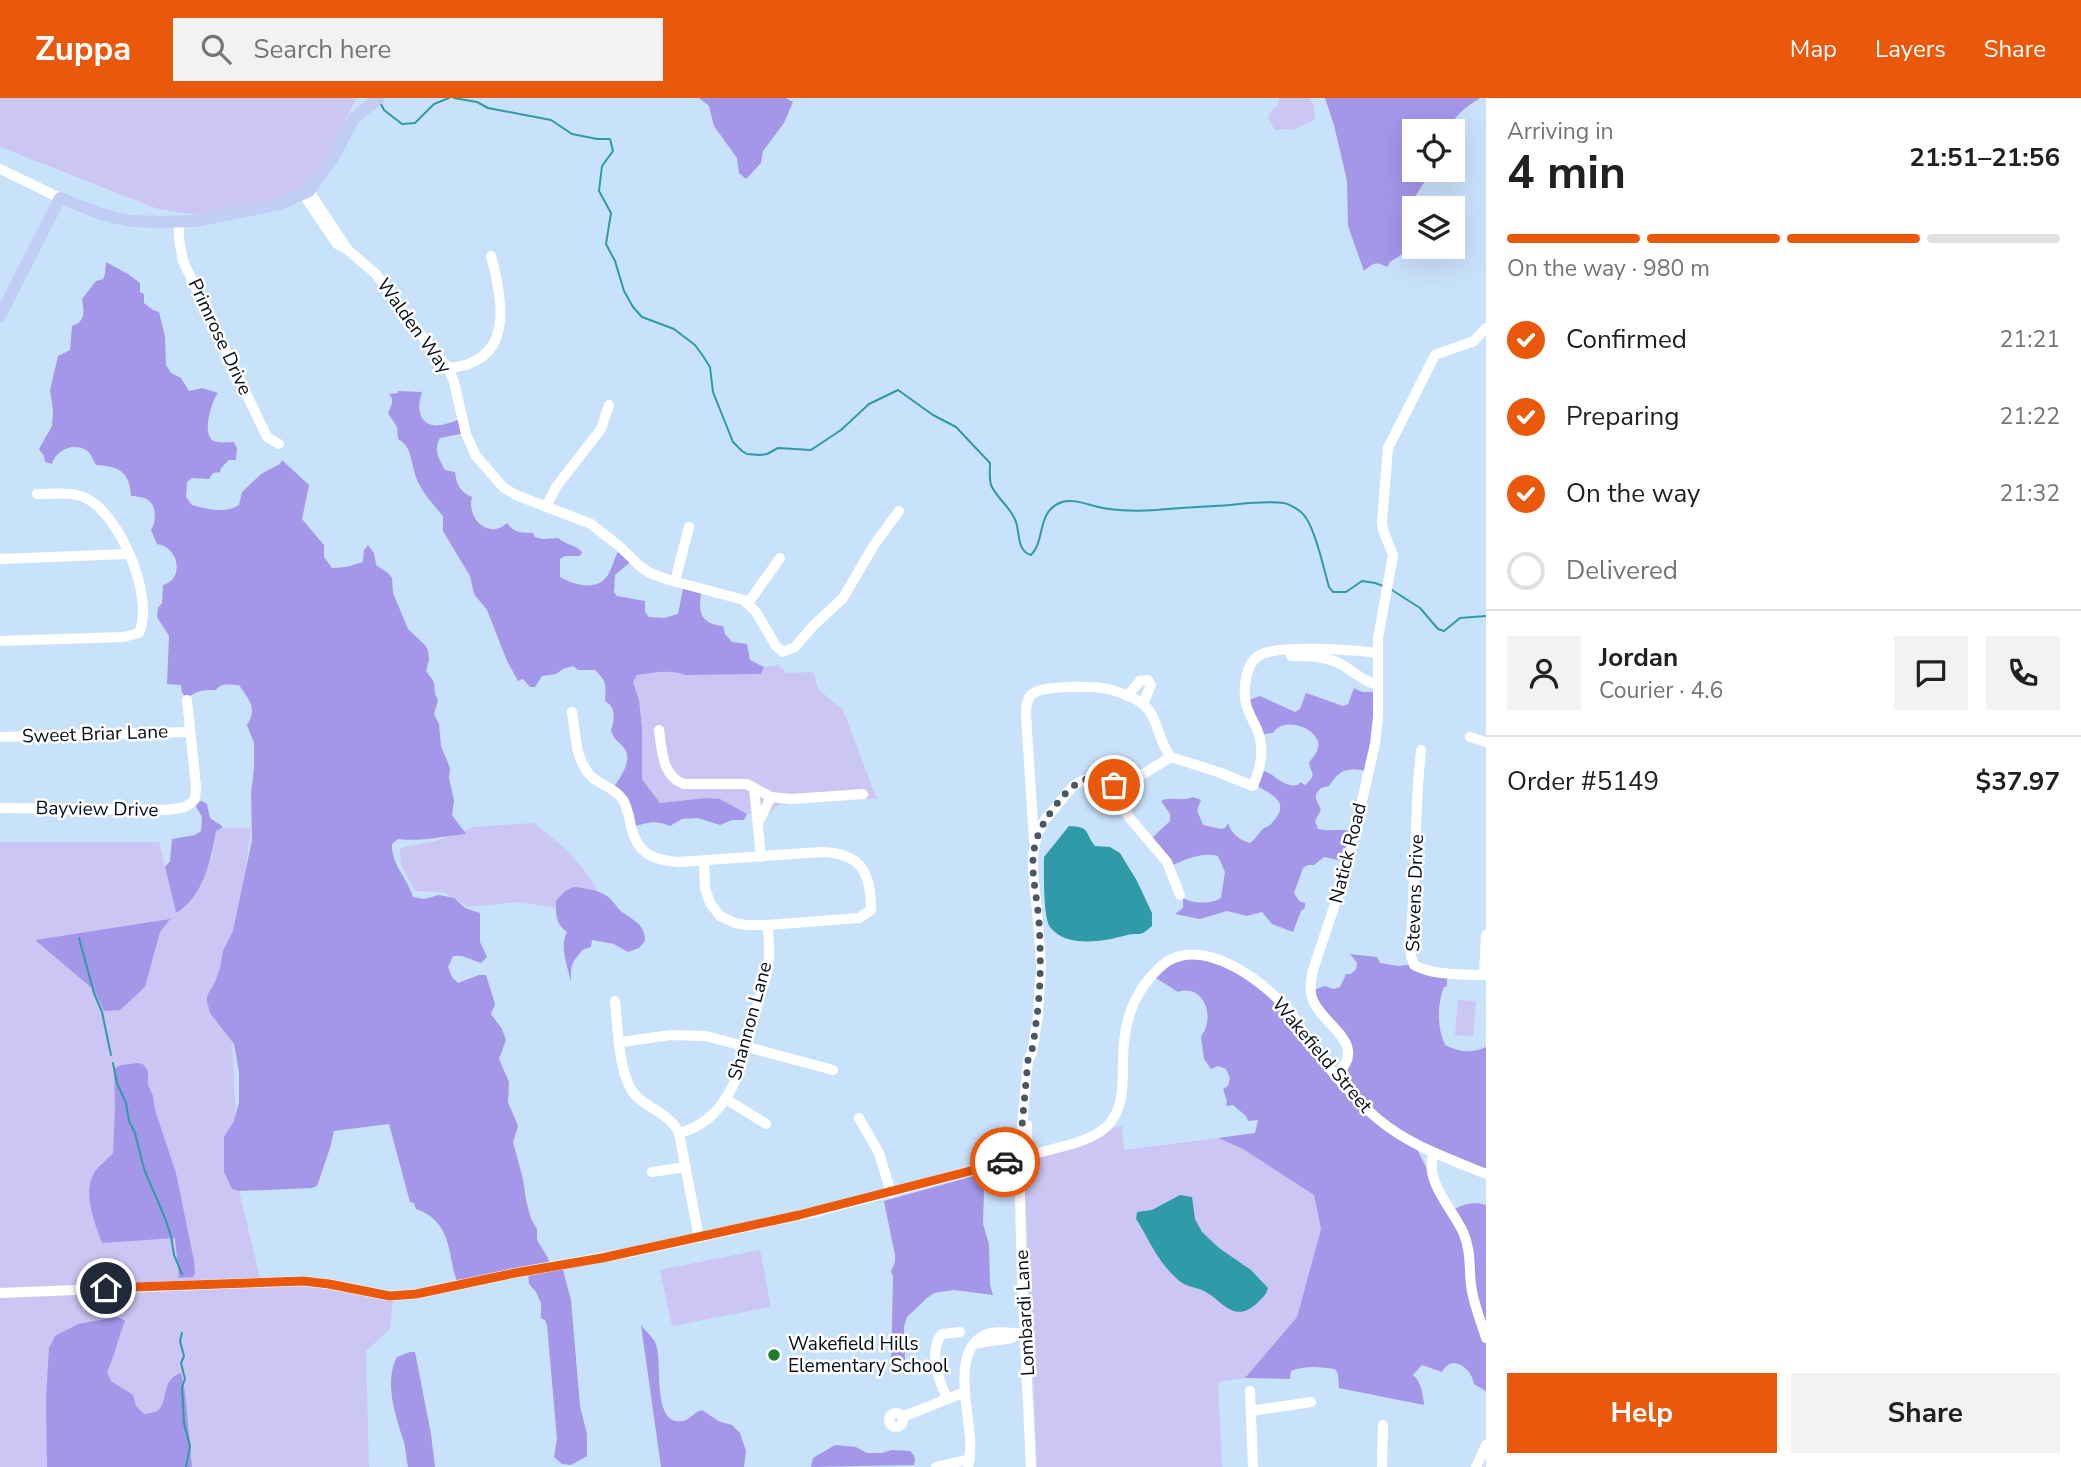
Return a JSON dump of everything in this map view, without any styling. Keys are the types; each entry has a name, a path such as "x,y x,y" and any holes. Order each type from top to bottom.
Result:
{"main road":[{"path":"0,316 60,198 101,214 129,221 195,221 280,204 306,192 333,158 354,118 377,99"}],"street":[{"path":"0,169 60,198"},
{"name":"Walden Way","path":"306,192 347,249 376,274 448,368 454,382 466,434 478,459 508,491 587,522 620,546 650,573 739,598 748,603"},
{"name":"Primrose Drive","path":"179,222 183,261 267,437 279,444"},
{"path":"448,368 472,364 482,358 495,341 501,327 501,299 491,256"},
{"name":"Natick Road","path":"1336,1075 1348,1059 1348,1047 1339,1032 1318,1010 1311,996 1311,981 1312,970 1346,871 1375,744 1378,653 1393,555 1382,522 1388,448 1435,355 1474,341 1486,328"},
{"path":"546,507 556,487 601,429 609,405"},
{"path":"0,641 123,637 139,633 143,618 141,588 113,522 92,502 75,494 37,494"},
{"path":"780,558 748,603 776,646 783,652 795,647 843,598 874,545 899,511"},
{"path":"675,581 689,527"},
{"path":"0,559 128,554"},
{"path":"1143,704 1151,685 1148,680 1140,681 1127,696 1143,704 1151,715 1171,757 1253,786 1262,755 1259,737 1246,706 1245,684 1251,666 1258,656 1278,651 1333,649 1378,653"},
{"path":"1251,666 1269,658 1323,658 1339,663 1362,679 1377,685"},
{"name":"Lombardi Lane","path":"1031,1467 1023,1333 1024,1157 1041,966 1033,872 1026,715 1029,697 1037,692 1058,688 1099,688 1127,696"},
{"path":"187,700 189,732"},
{"path":"572,712 584,770 595,780 612,788 624,801 637,845 649,856 662,861 704,861 821,852 841,853 855,861 864,871 869,884 871,910 859,918 768,925 735,923 720,916 710,903 705,888 704,861"},
{"path":"659,730 665,765 677,782 691,785 747,784 771,797 791,799 863,794"},
{"name":"Sweet Briar Lane","path":"0,737 189,732"},
{"name":"Bayview Drive","path":"0,808 183,808 192,802 196,795 189,732"},
{"path":"1470,737 1486,741"},
{"name":"Stevens Drive","path":"1421,750 1411,956 1414,965 1444,974 1484,975 1486,935"},
{"path":"1114,785 1143,775 1171,757"},
{"path":"1034,848 1041,826 1073,786 1084,780 1105,778 1114,785 1128,816 1167,862 1180,895"},
{"path":"754,788 761,857"},
{"path":"759,821 771,797"},
{"name":"Shannon Lane","path":"678,1133 701,1124 726,1099 739,1073 769,959 768,925"},
{"name":"Wakefield Street","path":"0,1293 303,1281 378,1295 407,1296 699,1238 891,1193 1084,1140 1109,1124 1116,1114 1120,1102 1124,1040 1142,986 1166,962 1183,956 1205,955 1231,965 1253,979 1291,1014 1311,1046 1370,1113 1414,1144 1486,1174"},
{"path":"615,1001 628,1086 638,1098 670,1119 678,1133 699,1238"},
{"path":"620,1042 680,1034 706,1037 832,1070"},
{"path":"726,1099 766,1124"},
{"path":"859,1118 879,1153 891,1193"},
{"path":"1434,1153 1431,1165 1434,1180 1467,1243 1471,1284 1486,1338"},
{"path":"652,1172 686,1167"},
{"path":"936,1467 969,1463 965,1364 979,1339 990,1334 1012,1331 1023,1333"},
{"path":"948,1399 939,1376 937,1343 942,1334 960,1332"},
{"path":"1250,1391 1253,1467"},
{"path":"902,1417 965,1392"},
{"path":"1251,1412 1311,1402"},
{"path":"1382,1467 1383,1425"},
{"path":"1476,1467 1486,1445"}],"shaded area":[{"path":"0,98 356,98 314,186 277,200 198,215 158,209 0,147"},
{"path":"699,98 786,98 793,102 784,123 763,151 761,163 746,179 739,173 737,158 714,126 709,106"},
{"path":"1279,98 1309,98 1314,106 1315,120 1293,130 1275,130 1268,118 1272,109 1278,106"},
{"path":"1325,98 1480,98 1455,119 1402,119 1402,182 1424,182 1415,196 1402,196 1402,254 1387,267 1375,264 1364,271 1348,226 1347,181"},
{"path":"106,262 140,283 144,303 159,312 165,337 166,365 171,373 181,378 189,391 202,388 218,393 209,416 209,435 215,442 234,442 237,448 236,460 229,460 220,472 213,473 209,479 192,478 187,482 186,497 192,505 216,510 234,508 239,505 242,492 261,474 280,464 282,460 309,485 302,519 324,545 324,557 332,568 363,562 364,550 368,545 374,553 376,565 392,578 393,593 408,629 428,650 426,671 434,682 438,700 434,714 439,724 441,746 450,768 449,778 454,801 452,815 466,834 398,839 392,844 392,851 413,897 424,899 439,895 454,898 465,908 480,913 480,942 487,957 481,963 462,956 453,956 448,967 458,983 486,975 495,1004 491,1014 506,1040 499,1059 509,1082 508,1102 518,1126 513,1142 526,1200 537,1229 537,1240 550,1266 562,1266 571,1300 580,1406 587,1434 587,1456 571,1465 562,1464 554,1457 557,1439 547,1325 541,1318 541,1303 529,1284 528,1271 458,1285 444,1232 433,1219 410,1202 389,1124 334,1131 317,1186 312,1188 239,1191 232,1189 224,1172 224,1137 234,1121 239,1102 239,1072 234,1044 210,1013 207,996 215,982 223,951 233,931 252,840 254,743 247,725 252,714 251,704 239,685 223,685 216,690 197,692 188,698 182,693 181,685 167,684 169,636 157,617 162,603 163,585 170,582 177,570 174,557 164,546 157,544 151,530 155,517 154,508 148,500 131,496 128,481 122,472 96,465 86,450 76,447 65,449 57,455 52,464 45,462 39,449 52,426 50,390 58,356 70,350 72,326 80,322 83,316 82,299 96,281 103,279"},
{"path":"398,391 422,392 420,412 425,422 430,425 462,419 465,433 440,438 437,450 445,470 455,472 460,488 472,497 473,513 481,525 494,529 507,523 515,531 533,533 535,537 542,539 558,538 582,552 580,556 565,556 560,559 560,577 580,585 599,583 609,573 621,548 633,560 615,575 614,592 617,596 645,601 645,612 649,617 664,618 678,614 684,584 702,588 700,609 704,618 723,626 725,634 732,642 747,644 750,660 764,667 761,674 685,675 667,672 637,675 633,682 639,700 642,728 642,779 660,803 720,799 747,814 744,820 732,820 720,825 698,818 682,819 670,826 655,822 631,827 625,808 612,790 624,769 627,753 611,730 614,714 605,701 604,681 595,670 578,670 573,666 556,674 542,676 535,687 530,687 523,679 518,681 487,610 474,594 470,576 443,531 443,516 421,488 407,447 398,439 397,427 388,413 392,401 389,394"},
{"path":"778,665 787,673 814,672 818,689 843,710 877,799 786,799 770,812 747,814 720,799 660,803 642,779 642,728 633,682 637,675 667,672 685,675 761,674 764,667"},
{"path":"1354,688 1362,692 1377,692 1368,771 1345,771 1316,794 1321,810 1315,821 1318,829 1354,832 1347,862 1324,857 1314,865 1303,868 1294,893 1299,901 1305,903 1305,908 1301,911 1293,932 1272,924 1262,912 1247,916 1227,911 1200,919 1175,914 1183,908 1183,898 1202,902 1221,898 1225,872 1218,856 1212,855 1195,857 1173,865 1152,838 1170,821 1170,814 1161,801 1193,797 1201,800 1197,810 1203,825 1221,829 1228,823 1236,836 1250,843 1271,824 1280,811 1275,797 1258,786 1264,771 1288,785 1298,785 1300,782 1305,785 1313,776 1309,762 1318,748 1318,741 1309,730 1293,725 1278,727 1273,733 1263,734 1249,700 1260,696 1295,712 1300,709 1306,693 1343,706 1348,704"},
{"path":"193,801 207,804 210,818 222,828 216,831 199,888 193,898 176,913 165,867 170,861 172,839 195,835 201,831 202,817"},
{"path":"534,823 565,849 590,878 606,910 611,935 551,907 517,902 468,907 443,892 415,891 401,864 400,848 439,840 473,827"},
{"path":"1069,826 1084,829 1095,846 1110,847 1120,853 1152,913 1152,926 1146,931 1087,942 1066,938 1050,927 1045,904 1044,857"},
{"path":"222,828 251,828 230,989 239,1191 261,1282 393,1300 390,1329 366,1351 369,1467 0,1467 0,842 159,842 175,912 212,858 216,831","holes":["169,919 160,932 145,987 120,1010 104,1010 94,990 36,941"]},
{"path":"574,887 607,896 641,927 645,941 639,948 628,952 614,944 592,940 591,947 582,950 573,963 571,982 564,951 567,932 558,922 556,901 565,891"},
{"path":"170,919 160,932 145,987 120,1010 104,1011 94,990 35,940"},
{"path":"1211,954 1296,1015 1338,1076 1349,1048 1323,1014 1313,990 1325,986 1333,989 1340,987 1346,974 1351,974 1356,969 1357,963 1350,954 1377,957 1380,963 1398,966 1414,964 1447,973 1447,986 1444,987 1440,1001 1439,1016 1445,1045 1465,1051 1486,1047 1486,1174 1417,1149 1436,1187 1454,1209 1477,1203 1486,1205 1486,1322 1483,1322 1486,1336 1486,1391 1474,1384 1470,1373 1456,1363 1446,1366 1442,1372 1422,1365 1413,1375 1420,1385 1424,1405 1339,1388 1335,1369 1302,1368 1291,1371 1290,1379 1245,1378 1297,1317 1321,1229 1314,1195 1243,1149 1218,1138 1255,1133 1258,1120 1248,1121 1233,1105 1226,1106 1223,1089 1228,1086 1230,1078 1226,1069 1218,1066 1211,1069 1204,1059 1201,1036 1205,1029 1207,1012 1201,997 1187,991 1178,992 1148,973 1158,963"},
{"path":"1458,1000 1476,1001 1473,1037 1455,1035"},
{"path":"139,1063 148,1071 148,1085 176,1173 194,1261 193,1277 179,1278 175,1238 102,1243 91,1209 89,1191 93,1175 113,1153 114,1069 121,1065"},
{"path":"1122,1126 1124,1150 1218,1138 1243,1149 1314,1195 1321,1229 1297,1317 1245,1378 1218,1382 1222,1467 1037,1467 1024,1165 1027,1161 1087,1144 1111,1129"},
{"path":"981,1174 980,1181 984,1190 983,1224 989,1244 990,1285 993,1295 954,1290 934,1293 907,1317 904,1327 905,1362 891,1367 891,1271 895,1255 884,1201"},
{"path":"1180,1195 1192,1197 1195,1219 1202,1232 1219,1248 1251,1270 1268,1288 1255,1305 1240,1312 1234,1311 1204,1291 1181,1282 1164,1265 1136,1219 1137,1212 1152,1210"},
{"path":"760,1250 771,1307 672,1326 660,1270"},
{"path":"118,1317 125,1321 107,1372 111,1381 133,1395 136,1406 145,1414 156,1412 160,1408 170,1381 181,1373 192,1467 47,1467 46,1400 49,1348 55,1336 78,1324"},
{"path":"641,1325 654,1340 662,1403 666,1414 673,1420 683,1421 702,1410 718,1421 732,1425 740,1433 746,1451 744,1467 661,1467"},
{"path":"415,1352 435,1467 408,1467 394,1408 391,1387 393,1366 397,1357"},
{"path":"835,1445 856,1447 867,1453 910,1451 915,1457 915,1463 811,1467 813,1458"}],"waterway":[{"path":"380,102 384,110 402,124 415,123 434,104 449,98"},
{"path":"454,98 477,102 488,108 551,120 572,134 610,139 613,151 602,166 599,191 611,213 606,244 615,261 624,291 642,317 674,329 695,345 710,367 713,392 733,442 747,454 767,454 778,448 811,450 841,430 869,404 898,390 933,415 956,427 990,463 991,485 1014,517 1020,542 1026,553 1031,555 1036,549 1048,512 1062,502 1072,501 1110,509 1137,511 1275,502 1291,506 1306,518 1333,592 1346,592 1362,581 1383,586"},
{"path":"1392,590 1420,608 1438,629 1444,631 1460,618 1486,616"},
{"path":"79,938 102,1012 111,1055"},
{"path":"113,1063 144,1169 165,1218 174,1255 182,1274"},
{"path":"182,1333 180,1341 184,1356 181,1363 185,1379 182,1387 184,1423 190,1446 186,1467"}],"way so far":[{"path":"1005,1162 1019,1159 1028,1060 1032,1053 1039,1007 1041,966 1033,872 1037,835 1044,821 1073,786 1096,777 1105,778 1114,785"}],"place":[{"name":"Wakefield Hills Elementary School","path":"774,1355"}],"route":[{"path":"106,1288 303,1281 378,1295 407,1296 699,1238 891,1193 1005,1162"}]}
